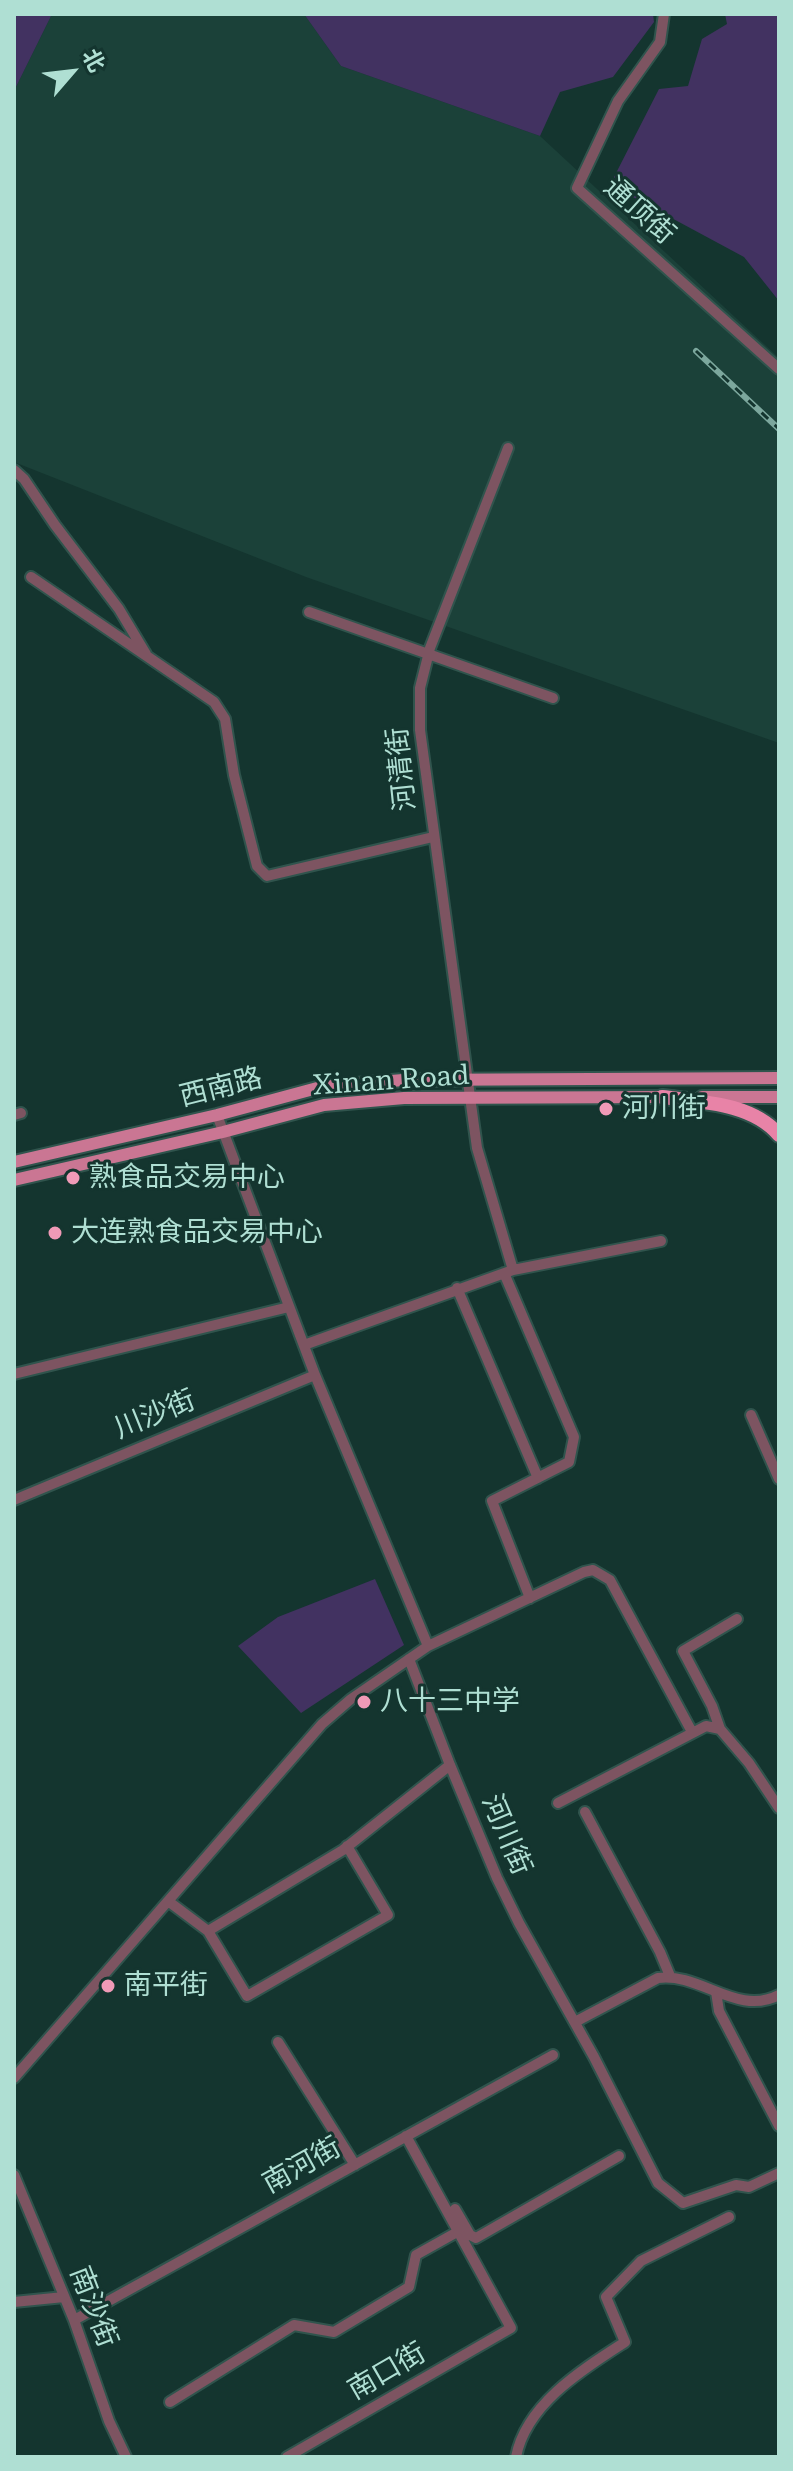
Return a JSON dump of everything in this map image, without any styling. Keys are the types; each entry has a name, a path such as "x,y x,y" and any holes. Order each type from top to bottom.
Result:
{"highway":[{"path":"662,1097 745,1112 765,1121 779,1135"}],"main road":[{"name":"西南路","path":"14,1162 217,1115 321,1087 403,1080 779,1078"},
{"name":"Xinan Road","path":"14,1180 223,1132 324,1105 404,1098 779,1097"}],"street":[{"name":"通顶街","path":"664,14 660,42 618,101 577,188 779,369"},
{"name":"河清街","path":"508,448 428,653 420,688 420,730 477,1148 509,1271 574,1437 569,1462 538,1478"},
{"path":"14,470 24,479 119,609 149,659"},
{"path":"31,577 214,702 225,719 234,775 257,866 267,876 433,837"},
{"path":"309,612 553,698"},
{"path":"217,1115 315,1375 428,1646"},
{"path":"304,1345 509,1271 661,1241"},
{"path":"457,1288 538,1478 492,1501 530,1598"},
{"path":"14,1374 289,1307"},
{"name":"川沙街","path":"14,1500 315,1375"},
{"path":"751,1415 779,1479"},
{"path":"14,2078 322,1724 351,1699 428,1646 593,1570 610,1580 692,1732"},
{"path":"737,1619 683,1651 712,1706 720,1729 749,1763 779,1808"},
{"name":"河川街","path":"409,1659 497,1878 658,2183 683,2203 736,2185 749,2187 779,2173"},
{"path":"558,1803 692,1732 706,1726 720,1729"},
{"path":"208,1931 347,1846 450,1765"},
{"path":"585,1812 670,1976"},
{"path":"168,1901 208,1931 247,1996 388,1915 347,1846"},
{"path":"575,2022 658,1978 670,1976 745,2001 779,1995"},
{"path":"716,1992 719,2011 779,2126"},
{"path":"278,2042 355,2165"},
{"name":"南河街","path":"74,2320 553,2055"},
{"path":"170,2402 294,2325 334,2332 409,2287 416,2255 459,2231 406,2136"},
{"path":"434,2185 444,2191 470,2235 476,2238 619,2156"},
{"name":"南沙街","path":"14,2175 74,2320 109,2421 126,2457"},
{"path":"516,2457 519,2439 535,2412 590,2364 625,2342 606,2297 641,2261 729,2217"},
{"name":"南口街","path":"287,2457 511,2328 459,2231"},
{"path":"14,2302 64,2297"}],"shaded area":[{"path":"14,14 52,14 14,91"},
{"path":"52,14 304,14 341,66 540,136 779,358 779,743 306,577 14,462 14,91"},
{"path":"304,14 653,14 654,22 613,77 560,92 540,136 341,66"},
{"path":"725,14 779,14 779,301 744,257 627,194 614,177 659,89 688,86 702,39 727,24"},
{"path":"375,1579 404,1645 301,1713 238,1646 278,1617"}],"railway":[{"path":"696,351 779,429"}],"place":[{"name":"河川街","path":"606,1109"},
{"name":"熟食品交易中心","path":"73,1178"},
{"name":"大连熟食品交易中心","path":"55,1233"},
{"name":"八十三中学","path":"364,1702"},
{"name":"南平街","path":"108,1986"}]}
